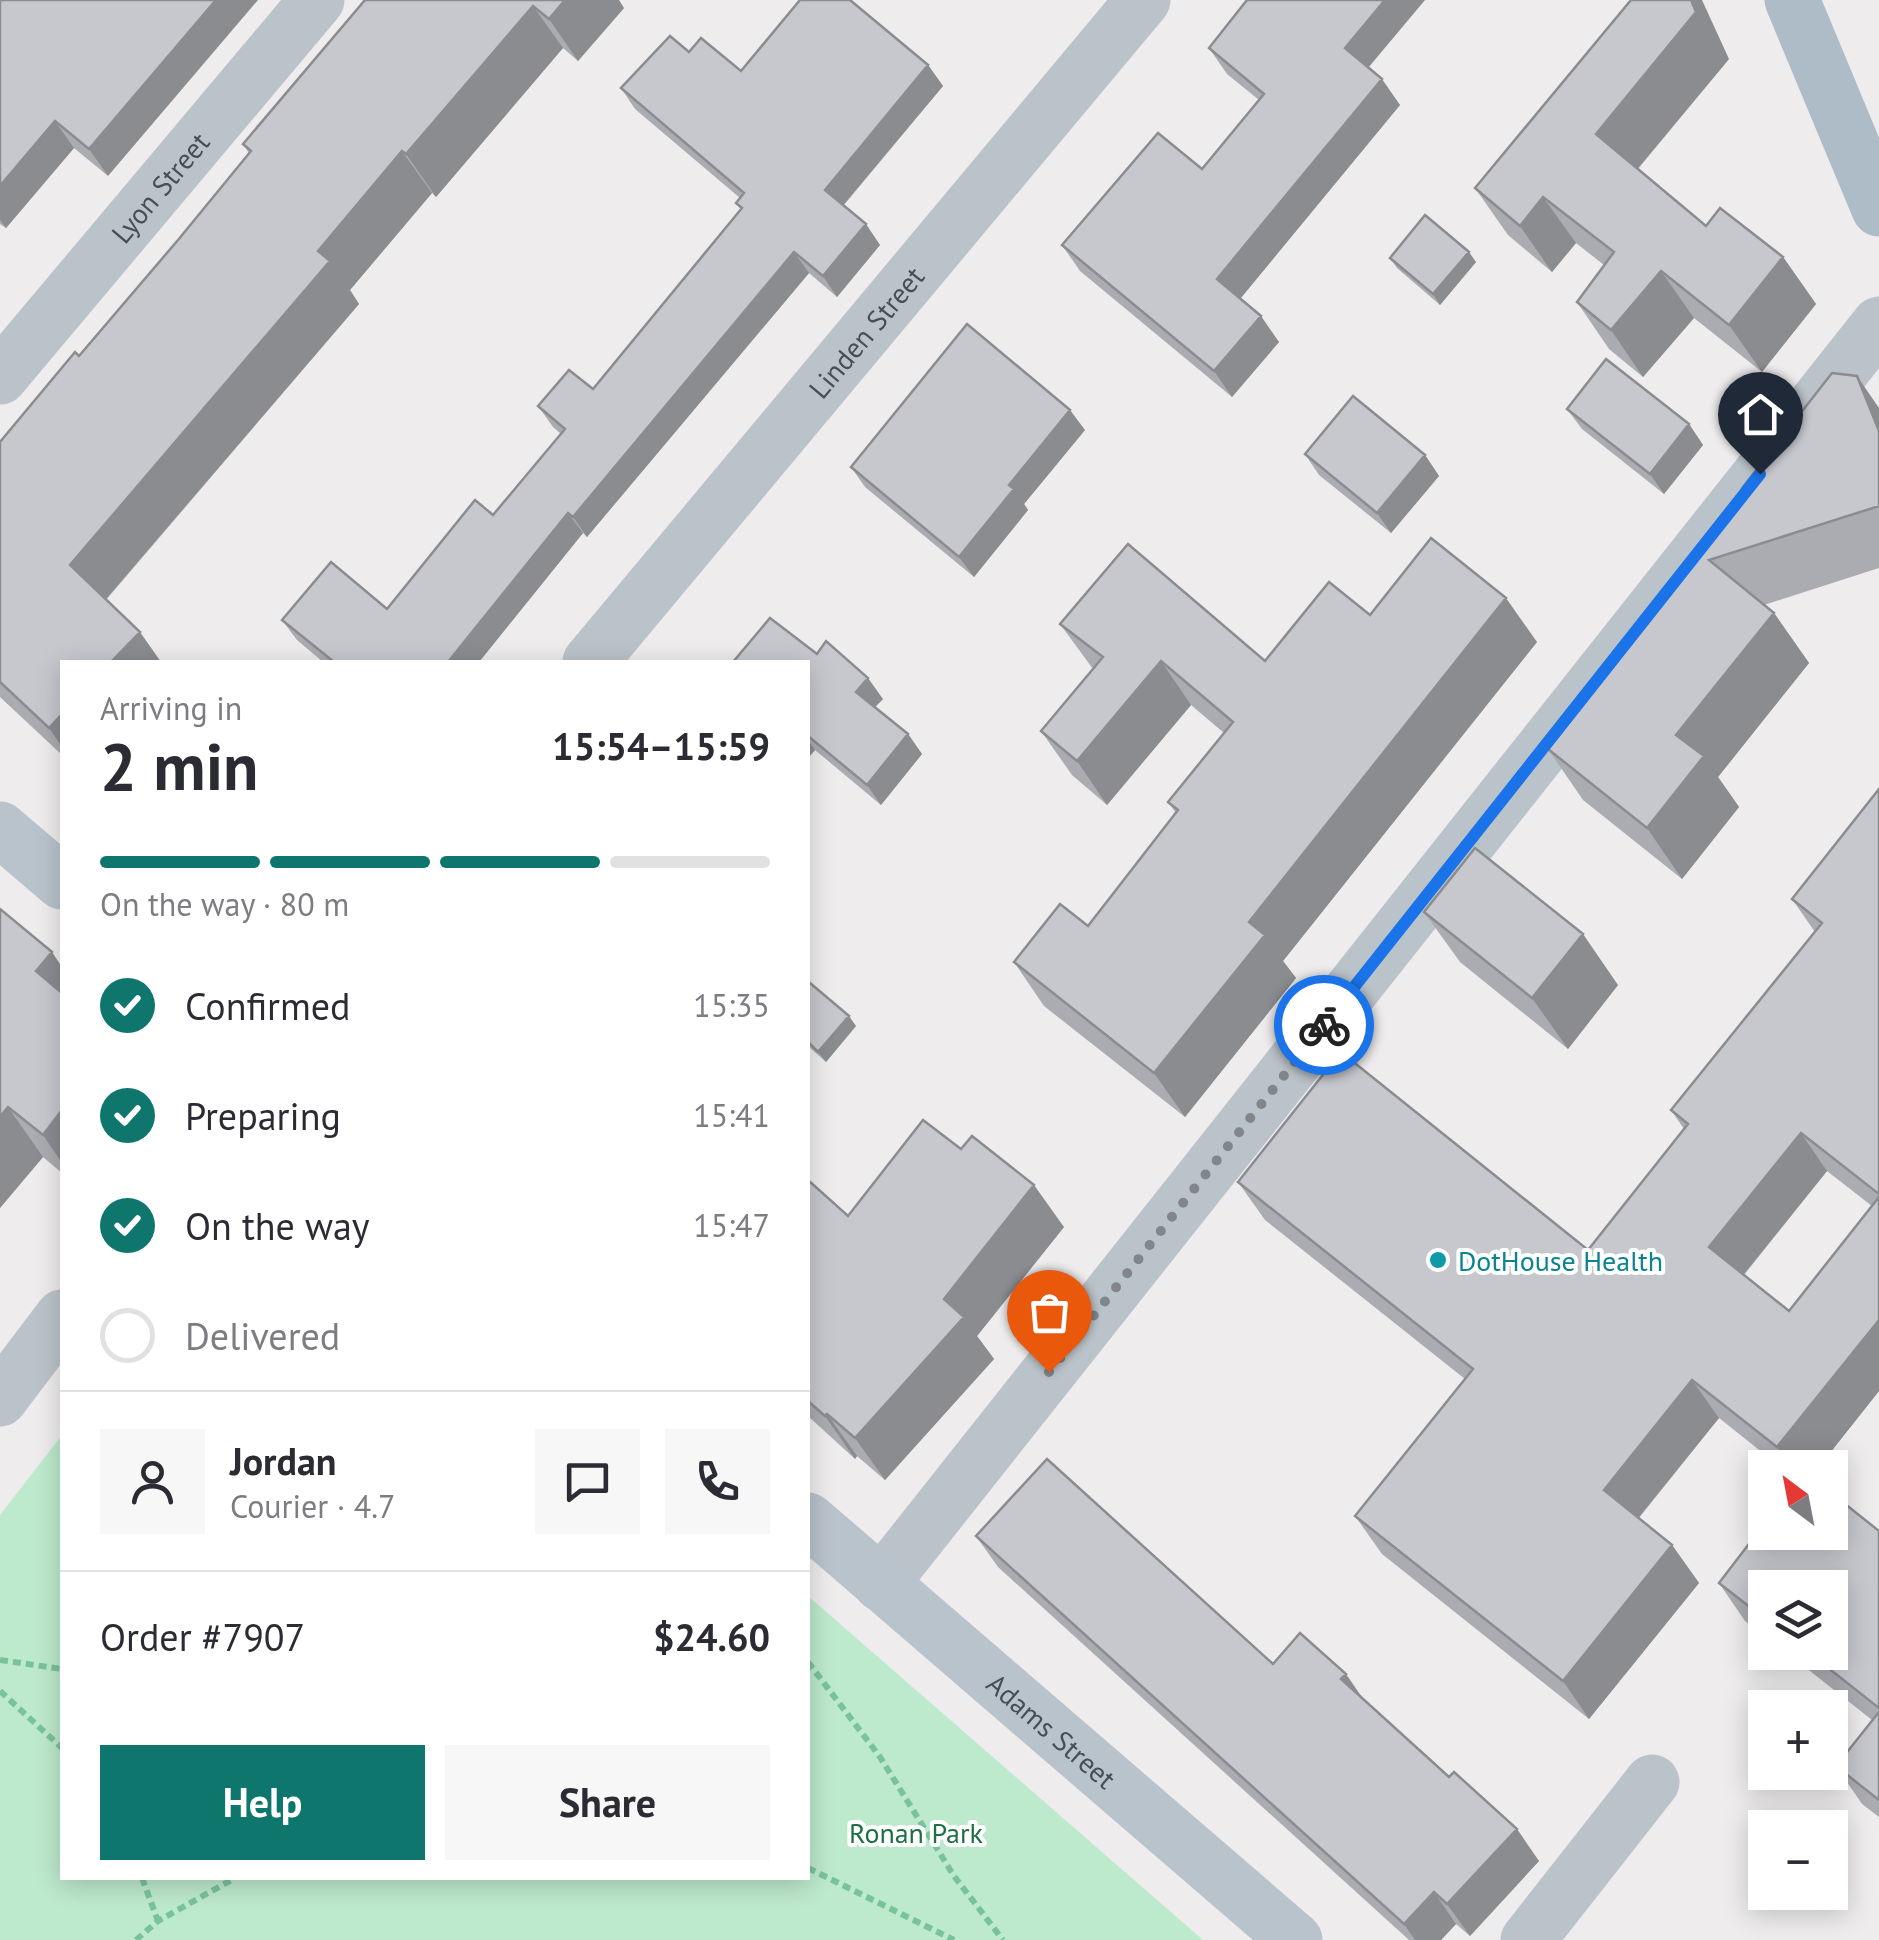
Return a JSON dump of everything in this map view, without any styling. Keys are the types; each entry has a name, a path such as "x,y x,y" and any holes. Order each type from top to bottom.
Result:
{"main road":[{"path":"1792,0 1879,209"},
{"path":"0,828 60,880"},
{"name":"Adams Street","path":"810,1522 1295,1940"}],"street":[{"name":"Lyon Street","path":"0,377 318,0"},
{"name":"Linden Street","path":"592,660 1143,0"},
{"path":"881,1584 1879,324"},
{"path":"0,1399 60,1320"},
{"path":"1528,1940 1652,1782"}],"path":[{"path":"0,1660 60,1670"},
{"path":"810,1665 880,1757 954,1876 1003,1940"},
{"path":"0,1691 60,1746"},
{"path":"810,1869 954,1940"},
{"path":"143,1880 158,1921"},
{"path":"136,1940 158,1921 231,1880"}],"green space":[{"name":"Ronan Park","path":"60,1438 60,1880 810,1880 810,1598 1203,1940 0,1940 0,1515"}],"building":[{"path":"0,0 216,0 89,149 55,121 0,186"},
{"path":"365,0 565,0 549,19 533,6 406,154 402,151 318,251 330,261 70,565 140,632 113,660 60,660 60,716 49,728 0,682 0,442 75,352 79,356 251,151 243,144"},
{"path":"800,0 850,0 928,65 825,190 866,224 823,276 794,252 573,517 568,513 450,660 332,660 282,620 331,562 387,609 475,500 493,515 565,429 538,406 569,370 593,389 742,208 736,203 744,193 621,88 670,36 689,52 701,38 741,71"},
{"path":"1247,0 1385,0 1345,48 1382,79 1217,279 1261,316 1214,371 1062,245 1158,133 1202,169 1264,94 1209,48"},
{"path":"1631,0 1691,0 1696,12 1596,134 1706,226 1720,208 1783,257 1729,325 1661,271 1611,330 1577,302 1614,252 1543,197 1520,226 1475,188"},
{"path":"1425,215 1469,252 1433,294 1390,258"},
{"path":"967,324 1070,410 1009,485 1014,489 959,557 851,467"},
{"path":"1606,359 1689,424 1650,474 1567,409"},
{"path":"1832,373 1857,376 1879,431 1879,506 1709,560 1774,613 1676,735 1704,756 1647,828 1548,749 1749,494 1742,488"},
{"path":"1353,396 1425,455 1377,513 1305,454"},
{"path":"1431,538 1506,598 1249,922 1265,935 1154,1073 1014,962 1060,904 1088,926 1178,810 1168,802 1233,722 1161,661 1077,761 1041,731 1103,657 1060,624 1128,544 1265,661 1329,582 1370,615"},
{"path":"770,618 817,654 826,641 868,678 856,692 908,734 867,785 810,738 810,660 735,660"},
{"path":"1879,789 1879,1194 1801,1133 1709,1247 1789,1311 1879,1197 1879,1320 1777,1447 1692,1380 1604,1490 1672,1545 1563,1681 1355,1516 1473,1369 1238,1182 1341,1052 1588,1250 1688,1124 1671,1110 1822,923 1792,899"},
{"path":"1475,848 1583,934 1532,998 1424,912"},
{"path":"0,909 52,952 36,971 60,991 60,1113 43,1135 8,1107 0,1117"},
{"path":"810,983 849,1016 818,1052 810,1044"},
{"path":"923,1120 961,1149 972,1136 1034,1185 944,1299 964,1317 855,1438 810,1403 810,1182 848,1216"},
{"path":"1047,1459 1273,1664 1300,1633 1346,1674 1341,1679 1449,1777 1454,1772 1517,1829 1447,1904 1434,1892 1404,1924 976,1536"},
{"path":"1848,1506 1879,1531 1879,1708 1831,1670 1848,1670 1848,1570 1748,1570 1748,1606 1719,1583 1748,1545 1748,1550 1848,1550"},
{"path":"1879,1712 1879,1800 1848,1775 1848,1751"}],"way so far":[{"path":"1049,1372 1324,1025"}],"place":[{"name":"DotHouse Health","path":"1438,1260"}],"route":[{"path":"1324,1025 1760,474"}]}
